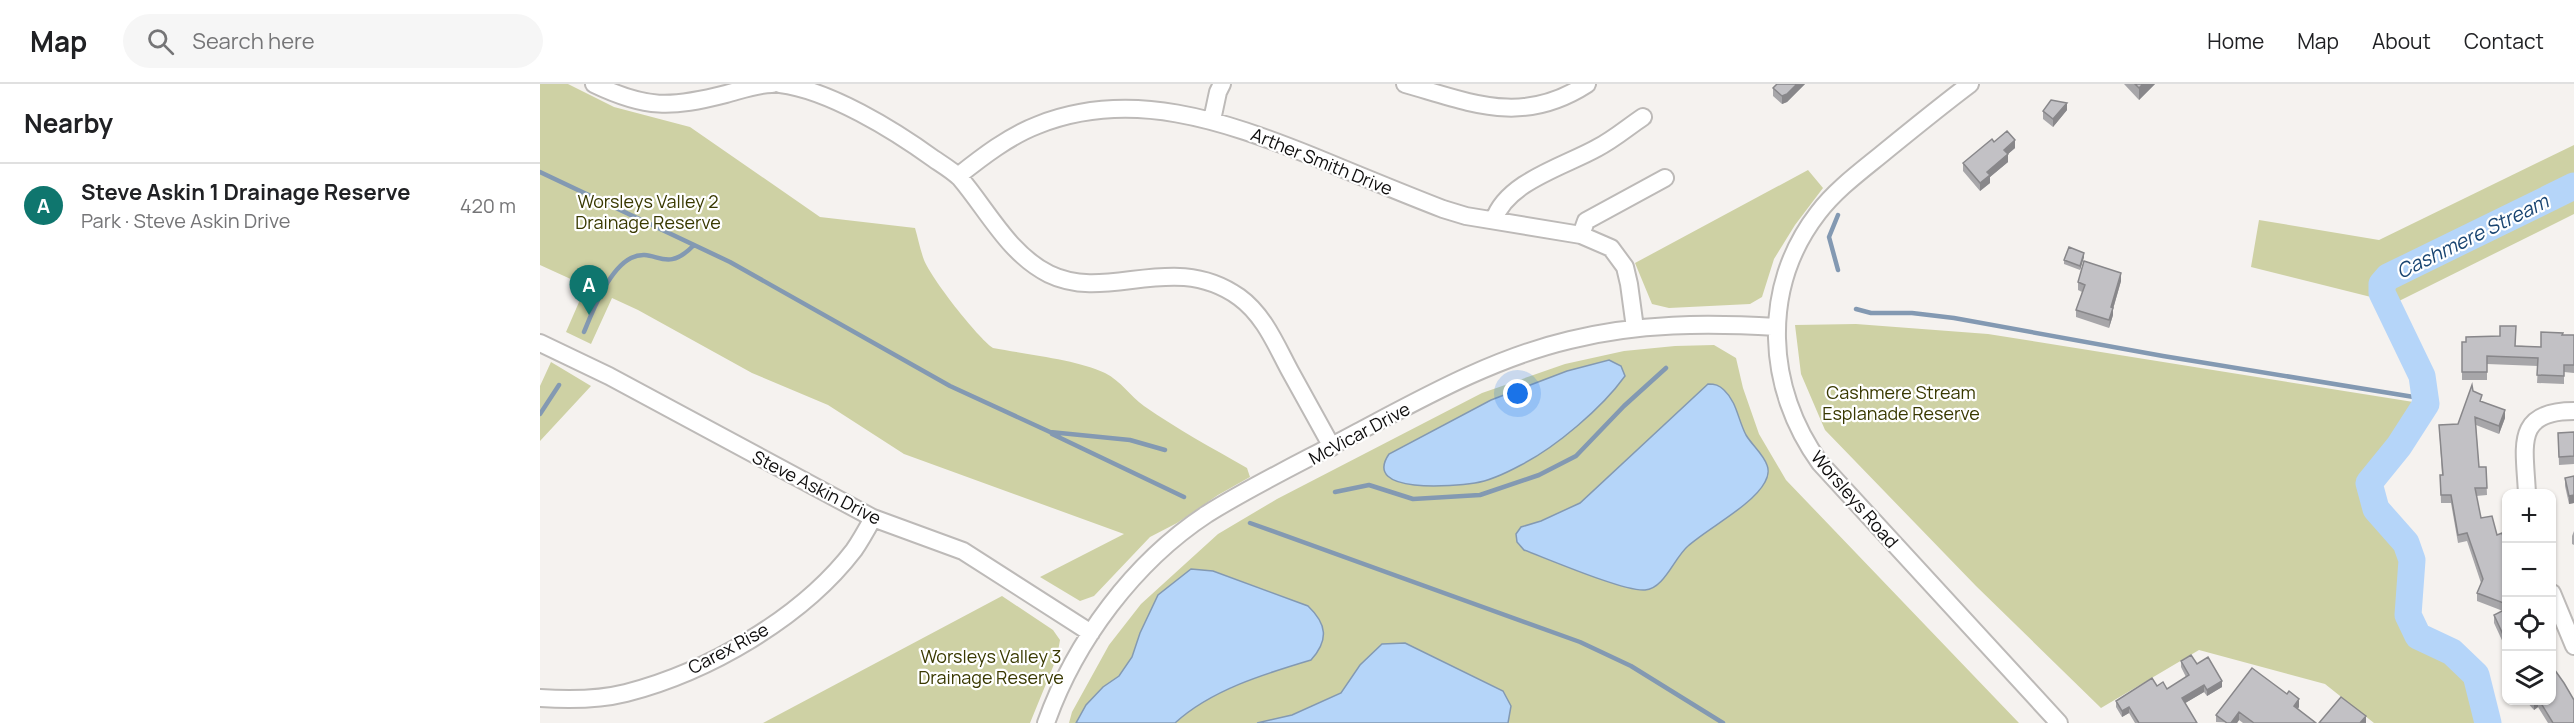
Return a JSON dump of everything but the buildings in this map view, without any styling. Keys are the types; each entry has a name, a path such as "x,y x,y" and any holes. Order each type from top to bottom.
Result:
{"street":[{"path":"594,84 624,98 673,105 772,84"},
{"path":"780,84 812,92 878,123 914,144 958,176 1016,251 1050,274 1081,282 1185,276 1210,280 1240,298 1267,327 1332,447"},
{"path":"1212,120 1222,84"},
{"path":"1405,84 1489,106 1525,109 1558,100 1587,84"},
{"name":"Worsleys Road","path":"1970,84 1874,160 1839,190 1818,213 1797,247 1787,274 1780,299 1777,353 1786,399 1807,445 1844,491 2059,723"},
{"name":"Arther Smith Drive","path":"958,176 1024,131 1080,112 1108,108 1146,109 1212,120 1247,130 1443,209 1581,235 1600,241 1611,248 1623,262 1629,284 1635,328"},
{"path":"1494,220 1514,191 1600,147 1643,117"},
{"path":"1581,235 1586,221 1665,178"},
{"name":"McVicar Drive","path":"1046,723 1062,684 1091,633 1142,570 1184,531 1232,500 1446,387 1501,362 1570,340 1635,328 1697,324 1777,327"},
{"name":"Steve Askin Drive","path":"540,343 609,376 873,518 963,551 1091,633"},
{"path":"2527,489 2525,447 2529,428 2537,418 2551,412 2574,411"},
{"name":"Carex Rise","path":"540,698 565,700 624,693 661,682 725,653 767,628 812,595 855,548 873,518"},
{"path":"2554,597 2574,646"}],"green space":[{"name":"Worsleys Valley 2 Drainage Reserve","path":"540,84 568,84 614,107 690,127 820,217 915,228 924,260 935,280 966,320 993,348 1066,361 1105,373 1156,414 1247,468 1250,477 1218,495 1177,523 1150,537 1094,596 1080,601 1040,577 1124,534 904,454 828,405 752,373 612,298 591,344 566,332 586,286 540,265"},
{"path":"2574,145 2574,214 2395,303 2251,267 2259,220 2379,240"},
{"path":"1808,170 1823,188 1795,225 1774,259 1762,297 1750,304 1669,308 1652,304 1635,263"},
{"name":"Cashmere Stream Esplanade Reserve","path":"1856,324 1988,334 2426,404 2399,446 2369,484 2376,509 2406,543 2412,560 2408,615 2418,636 2452,652 2476,675 2488,723 2374,723 2325,684 2199,650 2101,708 1976,586 1825,430 1801,374 1795,325"},
{"path":"1714,345 1736,358 1743,388 1759,434 1786,480 2019,723 1069,723 1072,712 1109,645 1141,604 1218,534 1277,499 1482,393 1565,364 1624,351"},
{"path":"551,362 591,386 540,441 540,386"},
{"name":"Worsleys Valley 3 Drainage Reserve","path":"1002,596 1053,630 1060,640 1057,657 1030,723 763,723"}],"water":[{"path":"1609,360 1621,366 1625,376 1604,401 1549,448 1516,468 1480,482 1450,486 1414,485 1399,482 1388,476 1384,467 1389,454 1491,400 1567,371"},
{"path":"1708,384 1720,387 1732,400 1746,435 1765,461 1768,469 1767,476 1759,491 1741,508 1688,546 1658,584 1645,590 1621,586 1524,550 1517,542 1516,534 1521,527 1541,521 1580,503"},
{"path":"1191,569 1213,571 1308,606 1322,626 1323,639 1317,653 1311,660 1257,677 1221,692 1189,711 1175,723 1076,723 1086,705 1103,687 1119,676 1132,657 1140,633 1158,595"},
{"path":"1405,643 1503,691 1511,706 1508,723 1257,723 1292,715 1341,693 1360,665 1382,644"}],"waterway":[{"path":"540,172 730,262 950,386 1050,432 1130,440 1165,450"},
{"name":"Cashmere Stream","path":"2488,723 2476,675 2452,652 2418,636 2408,615 2412,560 2406,543 2376,509 2369,483 2399,446 2426,404 2422,376 2382,293 2382,284 2388,277 2574,186"},
{"path":"1838,215 1829,237 1838,270"},
{"path":"584,332 609,280 623,263 640,255 667,260 675,258 694,245"},
{"path":"1856,309 1871,313 1912,313 1954,318 2163,356 2426,399"},
{"path":"1335,492 1369,485 1413,499 1480,495 1539,475 1576,456 1624,406 1666,368"},
{"path":"540,414 559,385"},
{"path":"1052,434 1184,497"},
{"path":"1250,523 1580,642 1631,666 1723,723"}],"place":[{"name":"Steve Askin 1 Drainage Reserve","path":"589,315"}]}
